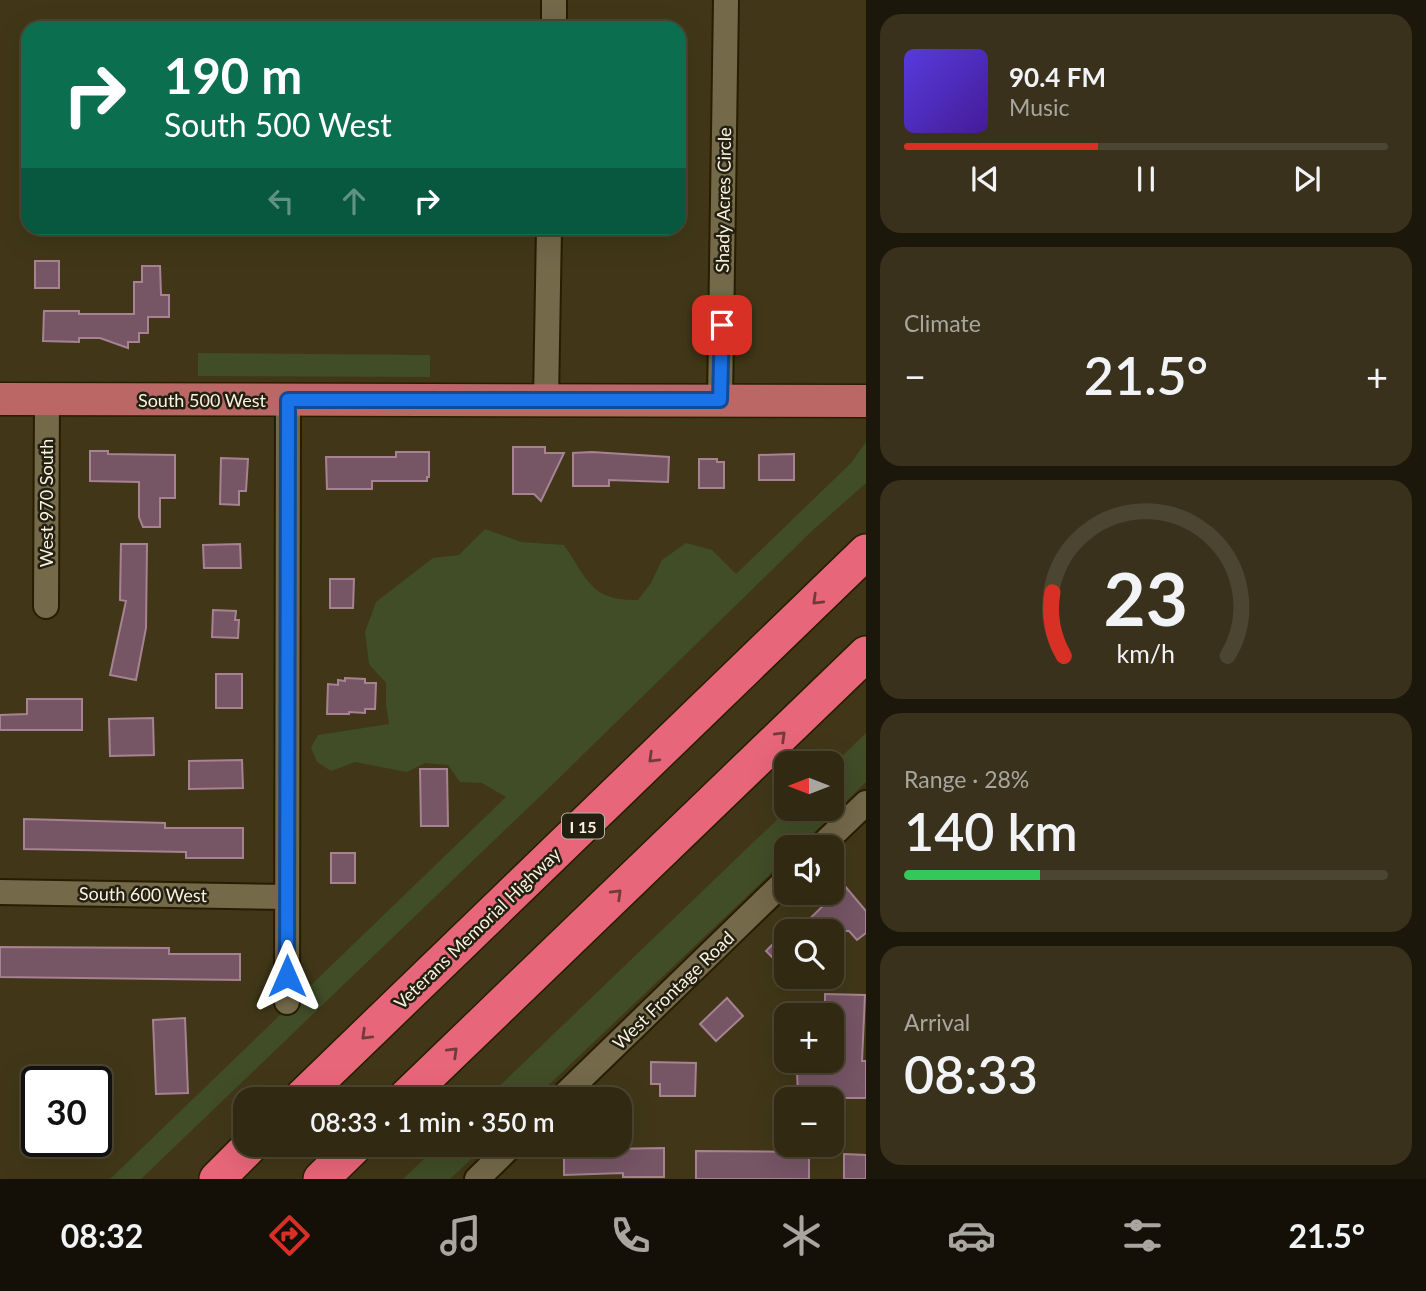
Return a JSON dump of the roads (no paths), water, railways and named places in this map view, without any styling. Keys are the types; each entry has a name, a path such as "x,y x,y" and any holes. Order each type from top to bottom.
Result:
{"highway":[{"name":"Veterans Memorial Highway","path":"312,1087 866,552"},
{"path":"416,1087 866,654"},
{"path":"217,1179 239,1157"},
{"path":"321,1179 344,1157"}],"main road":[{"name":"South 500 West","path":"0,399 866,401"}],"street":[{"path":"554,0 554,21"},
{"name":"Shady Acres Circle","path":"720,400 726,0"},
{"path":"546,400 549,235"},
{"name":"West 970 South","path":"46,606 47,400"},
{"path":"287,1002 288,400"},
{"path":"833,835 866,803"},
{"name":"South 600 West","path":"0,892 287,897"},
{"name":"West Frontage Road","path":"572,1087 774,892"},
{"path":"477,1179 500,1157"}]}
